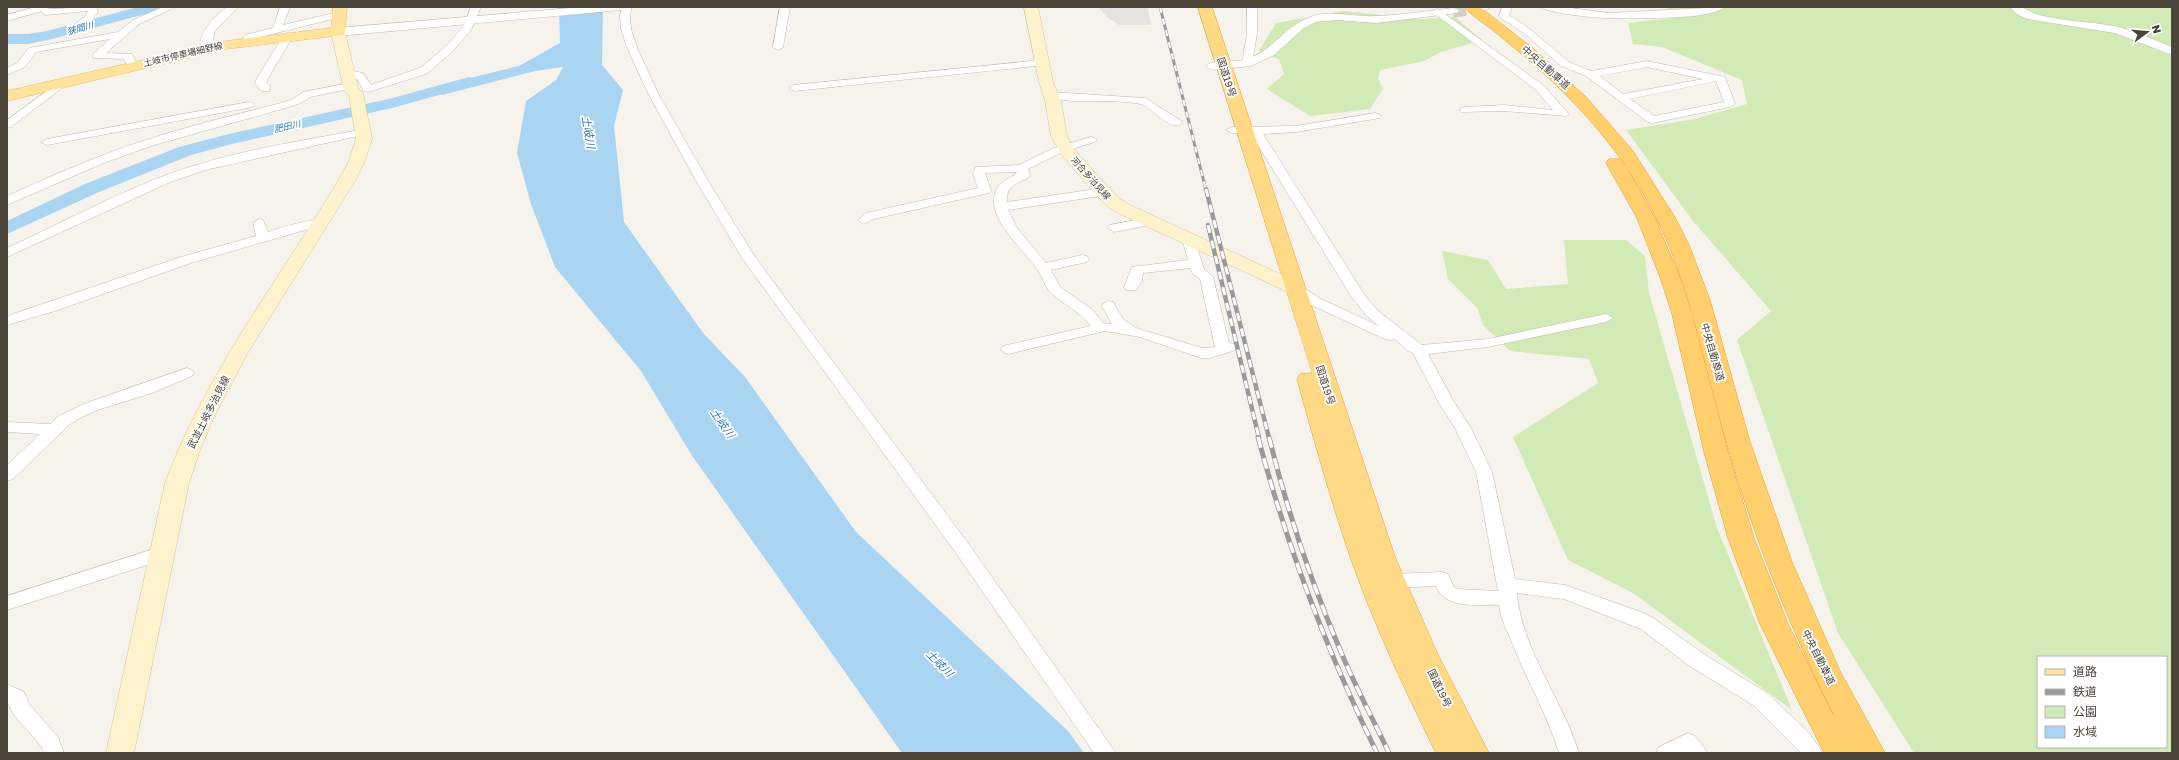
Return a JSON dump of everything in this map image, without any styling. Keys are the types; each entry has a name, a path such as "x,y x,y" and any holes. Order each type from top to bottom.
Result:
{"highway":[{"name":"国道19号","path":"1194,7 1244,131 1334,467 1374,586 1413,678 1451,753"},
{"name":"国道19号","path":"1205,7 1218,66"},
{"name":"中央自動車道","path":"1455,9 1538,73 1562,96 1585,121 1607,150 1640,205 1658,247 1682,314 1717,456 1741,538 1774,624 1822,722 1840,753"},
{"name":"中央自動車道","path":"1455,9 1514,39 1559,78 1586,104 1624,150 1667,219 1693,281 1738,441 1768,536 1804,626 1852,722 1870,753"},
{"name":"国道19号","path":"1286,284 1392,581 1425,657 1474,753"}],"main road":[{"name":"河合多治見線","path":"1031,7 1059,136 1065,147 1103,192 1120,207 1286,284"},
{"path":"339,11 338,32 351,88 358,135"},
{"name":"土岐市停車場細野線","path":"7,96 206,49 282,33 338,32"},
{"name":"武並土岐多治見線","path":"120,753 177,484 187,453 199,424 235,359 352,170 358,135"}],"street":[{"path":"133,66 128,56 97,56 136,22 171,7"},
{"path":"206,49 205,42 217,20 233,7"},
{"path":"264,88 266,86 260,83 282,33 285,7"},
{"path":"47,142 308,94 351,88 358,74 362,76 368,89 419,74 451,47 468,28 476,7"},
{"path":"338,32 621,7"},
{"path":"627,7 625,16 626,29 633,50 654,95 701,179 749,258 962,548 1106,753"},
{"path":"778,47 786,7"},
{"path":"1247,63 1252,34 1252,7"},
{"path":"1481,8 1485,7"},
{"path":"1507,7 1504,16 1528,32 1565,64 1590,74 1652,120 1730,104 1721,79"},
{"path":"1546,7 1578,10 1609,16 1692,14 1708,12 1719,7"},
{"path":"2016,7 2021,11 2049,21 2116,30 2172,51"},
{"path":"7,18 46,11 92,8 93,12 87,20 75,28 68,43"},
{"path":"1218,66 1247,63 1270,52 1300,26 1314,19 1338,17 1376,20 1455,9 1539,87 1563,114 1504,108 1465,110"},
{"path":"282,33 339,11"},
{"path":"7,72 23,61 33,50 121,34"},
{"path":"7,64 23,61"},
{"path":"794,88 1042,63"},
{"path":"1590,74 1647,64 1721,79"},
{"path":"1622,97 1721,79"},
{"path":"7,125 62,83"},
{"path":"7,201 91,163 131,148 185,131 285,105 297,101 308,94"},
{"path":"1051,95 1145,101 1174,122 1177,122"},
{"path":"1244,131 1296,129 1376,116"},
{"path":"1244,131 1358,296 1382,322 1419,350 1447,403 1463,428 1484,472 1495,520 1512,620 1526,657 1562,730 1570,753"},
{"path":"7,253 164,180 201,167 254,154 358,135"},
{"path":"864,220 870,216 985,190 979,174 980,170 996,168 1003,171 1022,168 1065,147 1091,140"},
{"path":"1022,168 1024,176 1005,185 1000,207 1019,240 1043,268 1055,289 1088,313 1100,328"},
{"path":"1000,207 1103,192"},
{"path":"1114,228 1151,221"},
{"path":"259,223 263,237"},
{"path":"7,321 50,308 186,260 263,237 304,226 319,224"},
{"path":"1008,350 1072,336 1100,328 1115,328 1136,332 1201,353 1210,353 1227,348 1206,277 1198,271 1188,238"},
{"path":"1043,268 1082,259"},
{"path":"1131,287 1135,281 1138,270 1196,263"},
{"path":"1286,284 1314,301 1339,311 1419,350 1488,343 1606,318"},
{"path":"1108,305 1118,322 1136,332"},
{"path":"7,475 63,421 91,406 143,390 187,373"},
{"path":"7,427 54,430"},
{"path":"7,603 163,554"},
{"path":"1392,581 1442,579 1447,591 1454,596 1507,592 1565,592 1634,617 1648,624 1694,659 1760,699 1802,739 1813,753"},
{"path":"7,692 17,698 21,709 51,743 54,753"},
{"path":"1666,753 1688,742 1698,753"}],"green space":[{"path":"1663,7 2172,7 2172,753 1914,753 1838,633 1737,340 1771,311 1693,221 1626,130 1695,119 1747,104 1742,80 1662,47 1633,44 1628,23 1680,17 1673,10"},
{"path":"1344,11 1420,19 1455,17 1482,40 1441,52 1424,61 1380,70 1378,78 1383,89 1370,109 1310,116 1267,89 1284,74 1279,59 1259,51 1276,23"},
{"path":"1564,240 1626,240 1645,256 1649,293 1717,528 1792,710 1633,593 1568,560 1513,437 1598,383 1589,359 1510,351 1483,325 1478,309 1448,279 1442,251 1488,260 1506,289 1568,284"}],"shaded area":[{"path":"1148,7 1151,25 1119,25 1107,17 1099,8"}],"water":[{"name":"土岐川","path":"559,7 603,7 602,65 623,90 614,126 624,222 703,333 745,377 856,532 1068,731 1084,753 902,753 691,454 641,371 555,267 531,204 517,153 526,101 556,80 563,67 535,71 442,95 437,86 519,66 560,43"}],"waterway":[{"name":"狭間川","path":"7,39 18,40 48,36 152,7"},
{"name":"肥田川","path":"7,228 92,188 185,151 229,139 392,103 469,82"}],"tunnel":[{"path":"1453,11 1481,8"}],"railway":[{"path":"1160,7 1206,190"},
{"path":"1206,189 1269,438"},
{"path":"1208,225 1259,438"},
{"path":"1258,437 1269,478 1295,558 1310,598 1341,676 1377,753"},
{"path":"1269,437 1292,519 1330,626 1346,665 1389,753"}]}
